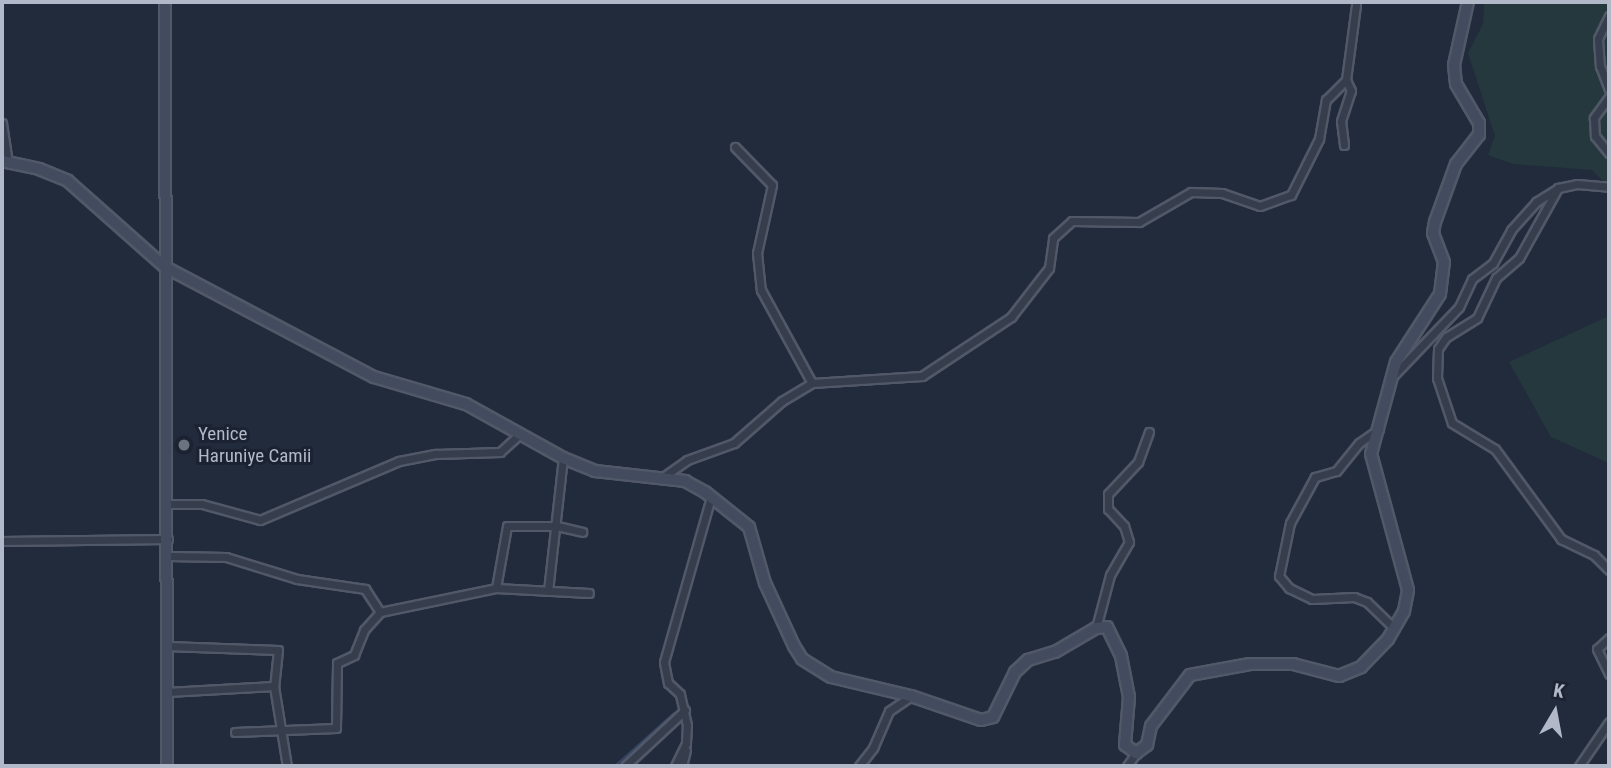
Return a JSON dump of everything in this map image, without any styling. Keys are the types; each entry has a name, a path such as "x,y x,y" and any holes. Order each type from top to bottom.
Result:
{"street":[{"path":"166,2 167,766"},
{"path":"1127,766 1147,744 1152,726 1190,675 1250,664 1293,664 1318,674 1339,676 1361,667 1394,628 1404,611 1408,590 1371,454 1380,429 1387,382 1440,294 1444,262 1433,233 1435,222 1456,164 1479,135 1479,123 1456,84 1454,65 1468,2"},
{"path":"1344,145 1341,121 1351,91 1346,80 1356,5"},
{"path":"1609,16 1598,39 1600,66 1609,89"},
{"path":"663,477 687,460 734,443 782,401 812,383 922,376 1011,317 1048,268 1054,238 1072,221 1139,222 1177,197 1203,191 1261,206 1280,202 1301,181 1319,139 1326,100 1346,80"},
{"path":"1609,97 1594,118 1595,136 1609,153"},
{"path":"2,123 5,162 68,181 165,267 374,377 418,394 466,404 563,458 619,476 663,477 685,481 711,497 749,527 765,583 802,659 831,677 911,696 981,720 993,717 1015,672 1028,660 1055,652 1096,628 1107,627 1114,634 1121,656 1129,697 1125,745 1136,753"},
{"path":"735,147 772,185 757,253 761,290 812,383"},
{"path":"1387,382 1459,307 1472,279 1493,263 1511,230 1536,202 1558,188 1577,184 1609,187"},
{"path":"1558,188 1520,258 1496,278 1476,318 1446,337 1438,349 1437,378 1452,423 1495,449 1561,539 1594,555 1609,570"},
{"path":"1380,429 1359,443 1336,471 1315,477 1308,486 1290,523 1279,576 1289,588 1312,599 1354,597 1367,602 1394,628"},
{"path":"1096,628 1110,575 1129,542 1124,526 1108,509 1108,494 1138,462 1149,432"},
{"path":"168,504 202,503 261,520 399,461 500,452 520,434"},
{"path":"548,591 563,458"},
{"path":"682,766 687,743 685,710 680,694 668,683 664,662 711,497"},
{"path":"496,588 505,528 557,526 582,532"},
{"path":"2,541 168,539"},
{"path":"168,556 226,557 297,579 365,589 380,612"},
{"path":"235,732 336,728 337,663 354,655 364,630 380,612 496,588 589,593"},
{"path":"1609,638 1597,649 1609,674"},
{"path":"167,646 276,648 274,686 278,729 286,766"},
{"path":"167,692 274,686"},
{"path":"859,766 869,755 889,711 911,696"},
{"path":"625,766 685,710"},
{"path":"1579,766 1609,722"},
{"path":"675,766 687,743"}],"green space":[{"path":"1484,2 1609,2 1609,187 1592,170 1513,164 1488,155 1495,136 1468,53 1483,24"},
{"path":"1609,316 1609,463 1551,437 1509,362"}],"waterway":[{"path":"615,766 674,713"}],"place":[{"name":"Yenice Haruniye Camii","path":"184,445"}]}
